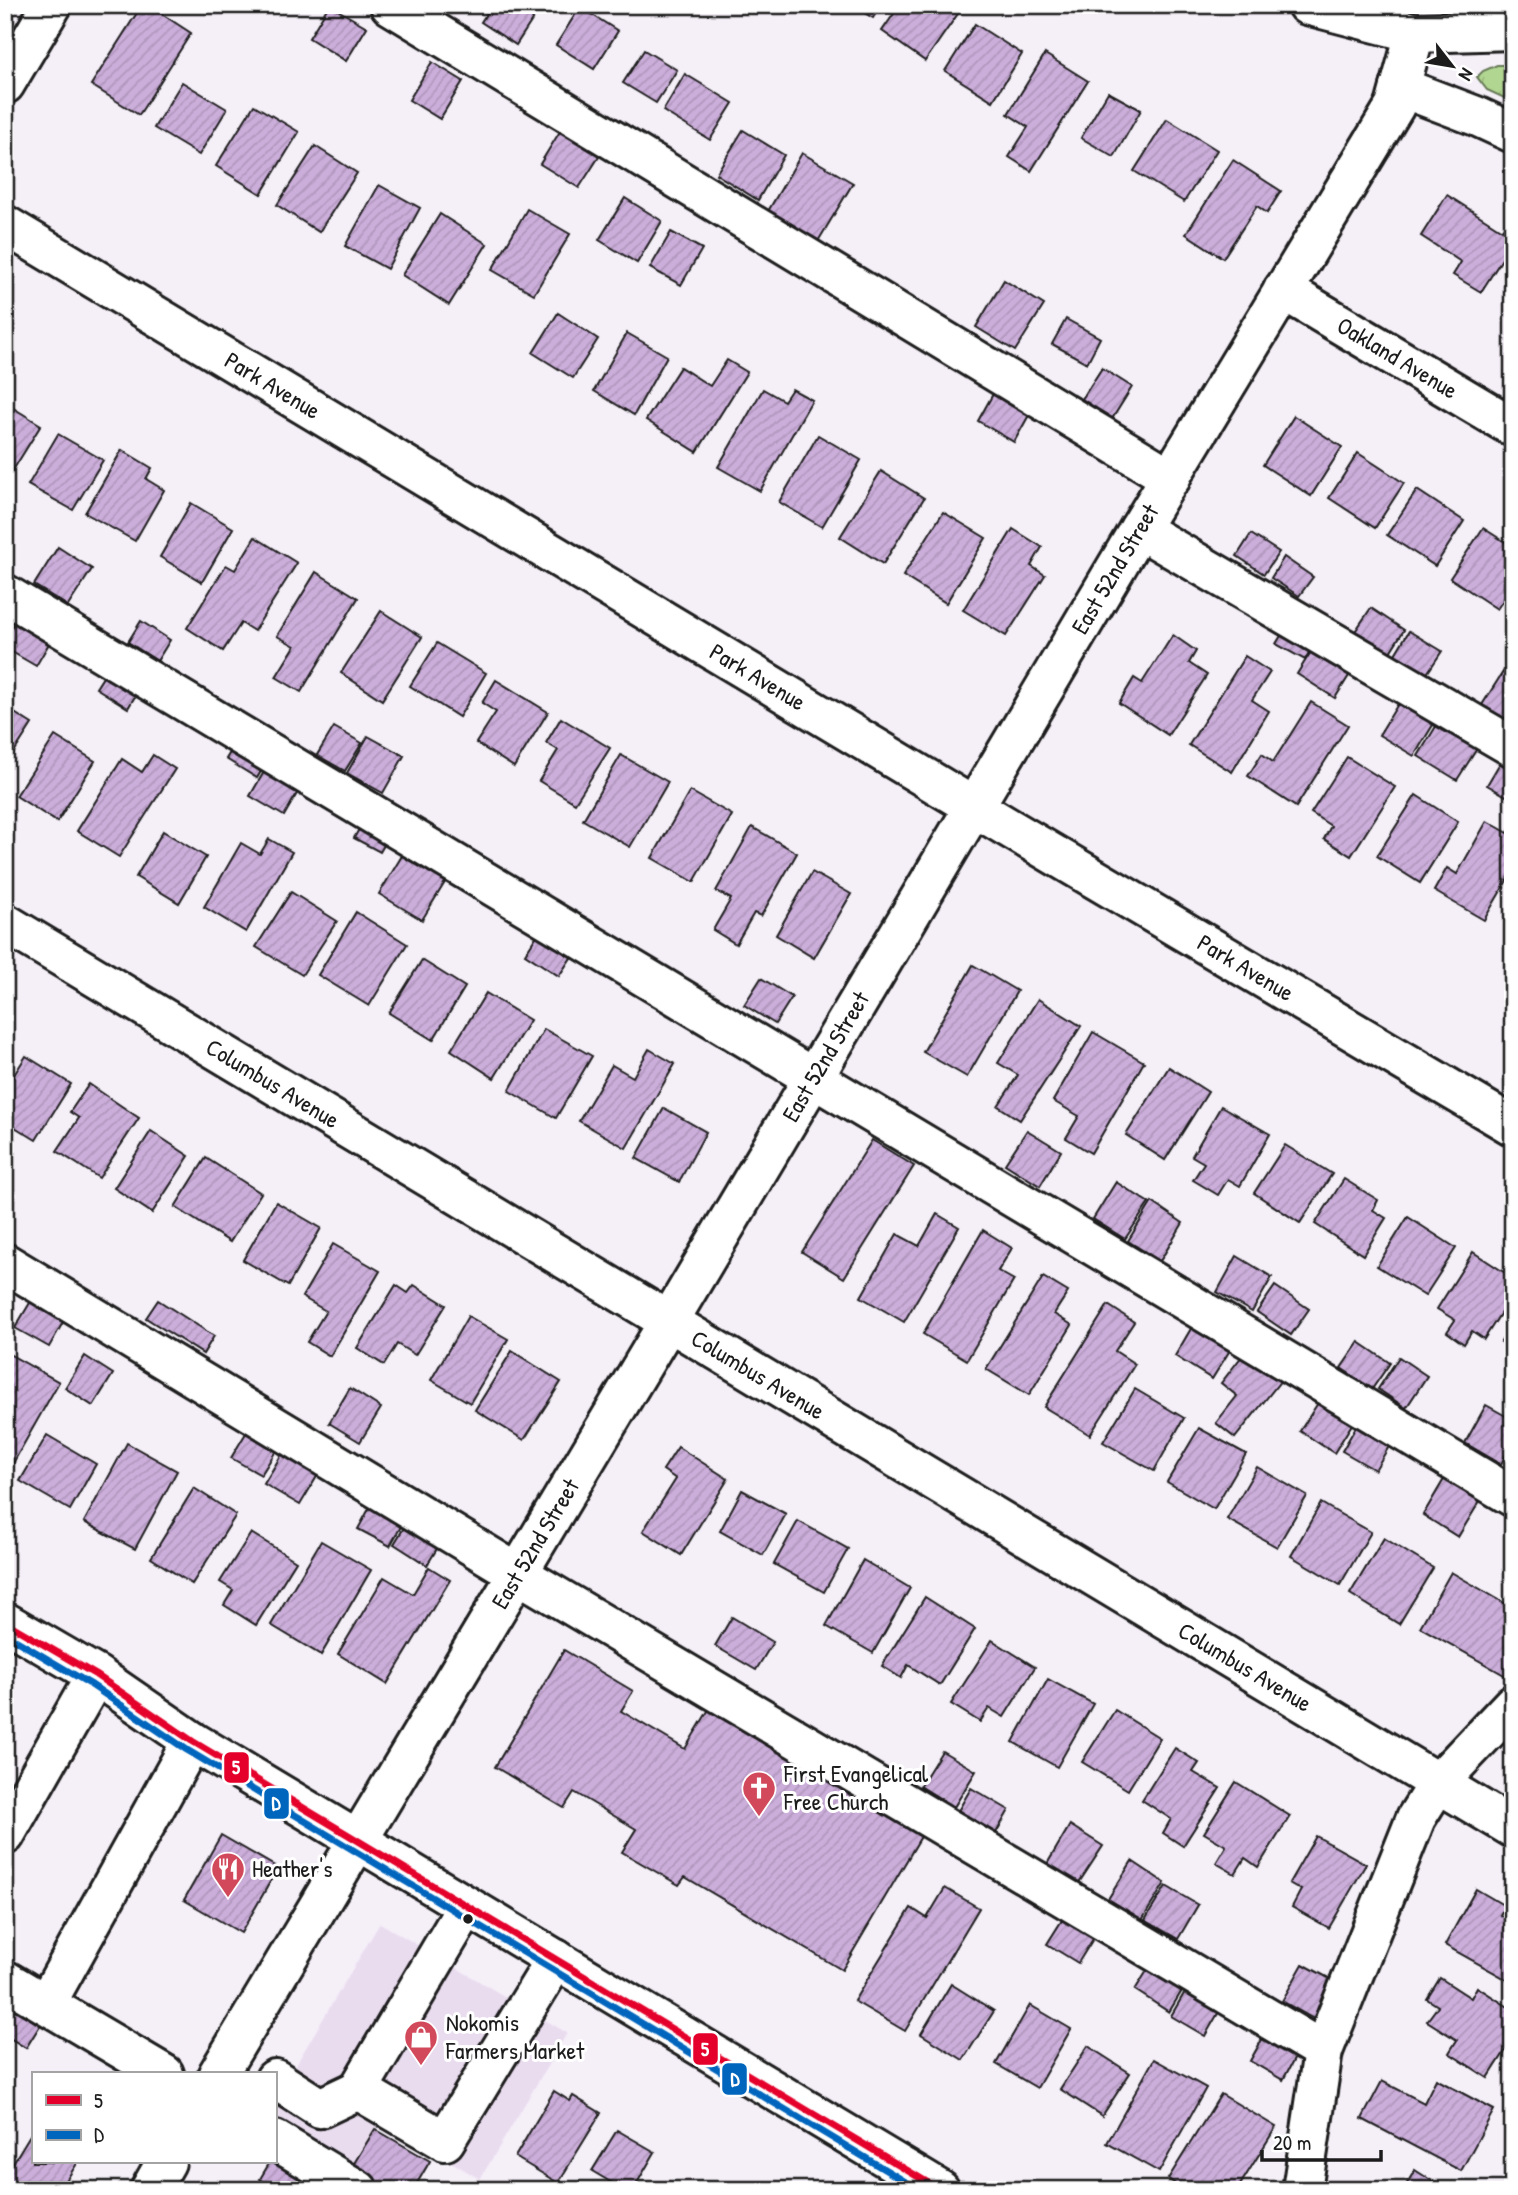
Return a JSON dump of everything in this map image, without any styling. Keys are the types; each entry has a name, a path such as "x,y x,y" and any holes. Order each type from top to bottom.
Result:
{"street":[{"path":"5,84 52,5"},
{"path":"390,5 1171,478"},
{"path":"1307,5 1415,33 1513,30"},
{"name":"East 52nd Street","path":"224,2063 1139,529 1395,106 1415,33"},
{"path":"1400,87 1476,116 1513,134"},
{"name":"Park Avenue","path":"5,225 975,808 1513,1126"},
{"name":"Oakland Avenue","path":"1283,290 1513,427"},
{"path":"1139,529 1513,747"},
{"path":"5,594 1513,1497"},
{"name":"Columbus Avenue","path":"5,923 1513,1828"},
{"path":"5,1263 517,1573 1323,2051"},
{"path":"5,1622 96,1675 192,1741 940,2190"},
{"path":"5,1835 96,1675"},
{"path":"1302,2190 1323,2051 1416,1818 1437,1783 1513,1704"},
{"path":"46,2004 192,1741"},
{"path":"276,2080 320,2108 358,2090 467,1906"},
{"path":"358,2090 445,2141 556,1959"},
{"path":"5,1980 161,2072"},
{"path":"224,2063 259,2072"},
{"path":"276,2141 358,2190"},
{"path":"150,2190 165,2164"}],"shaded area":[{"name":"Nokomis Farmers Market","path":"380,1923 567,2033 480,2179 382,2121 354,2166 276,2121 276,2098"}],"green space":[{"path":"1497,65 1513,65 1513,102 1487,90 1477,77"}],"building":[{"path":"142,5 148,5 191,33 139,115 91,85"},
{"path":"329,5 367,27 346,61 309,38"},
{"path":"492,5 542,5 516,45 481,22"},
{"path":"851,5 881,5 873,18"},
{"path":"900,5 964,5 925,61 882,31"},
{"path":"580,7 618,31 594,69 556,45"},
{"path":"975,24 1022,54 993,101 945,71"},
{"path":"644,50 677,70 656,103 623,83"},
{"path":"1045,54 1088,81 1031,171 1009,157 1028,127 1008,114"},
{"path":"432,62 463,81 440,119 409,100"},
{"path":"685,74 733,103 710,140 663,111"},
{"path":"182,82 227,109 199,155 154,128"},
{"path":"1108,92 1141,110 1114,157 1081,138"},
{"path":"254,105 299,132 261,194 216,166"},
{"path":"1167,119 1217,150 1184,202 1134,171"},
{"path":"562,128 602,152 579,188 540,164"},
{"path":"743,130 784,155 758,200 716,174"},
{"path":"315,146 357,173 319,232 277,205"},
{"path":"802,153 853,183 817,243 767,213"},
{"path":"1233,160 1281,191 1267,213 1257,206 1223,258 1186,234"},
{"path":"379,185 420,208 387,269 345,246"},
{"path":"1447,195 1502,230 1510,219 1513,221 1513,266 1502,259 1481,292 1453,275 1461,262 1421,236"},
{"path":"625,198 662,221 637,263 599,240"},
{"path":"527,209 570,234 534,294 492,270"},
{"path":"440,214 487,244 449,305 402,275"},
{"path":"671,232 702,249 681,285 650,268"},
{"path":"1004,280 1044,305 1015,351 976,327"},
{"path":"558,313 598,339 573,378 533,353"},
{"path":"1066,319 1100,338 1087,363 1052,344"},
{"path":"627,333 667,356 634,415 594,391"},
{"path":"727,360 747,372 697,452 646,420 680,367 710,386"},
{"path":"1102,368 1132,387 1112,419 1082,399"},
{"path":"998,385 1034,406 1014,442 978,421"},
{"path":"763,389 784,401 792,389 812,400 760,491 718,467"},
{"path":"5,403 41,425 5,483"},
{"path":"1294,416 1342,447 1311,496 1263,465"},
{"path":"58,434 103,460 73,510 28,485"},
{"path":"818,435 861,460 822,527 779,502"},
{"path":"122,450 152,468 146,479 164,490 135,541 85,513"},
{"path":"1358,453 1404,483 1375,528 1329,498"},
{"path":"881,471 924,498 883,564 840,537"},
{"path":"1417,490 1464,521 1435,566 1387,535"},
{"path":"191,503 233,528 202,582 160,557"},
{"path":"943,512 986,538 946,603 903,576"},
{"path":"1483,528 1513,547 1513,586 1497,609 1450,578"},
{"path":"1013,529 1042,547 1031,566 1045,575 1006,636 963,610"},
{"path":"1251,534 1279,552 1264,574 1237,556"},
{"path":"255,537 297,563 254,631 241,623 223,651 187,628 226,565 235,570"},
{"path":"58,547 92,569 68,606 34,585"},
{"path":"1284,557 1313,577 1299,596 1271,578"},
{"path":"316,572 358,598 301,692 276,677 295,646 277,636"},
{"path":"23,608 58,628 36,666 5,648 5,638"},
{"path":"1371,608 1404,630 1388,655 1354,633"},
{"path":"381,611 422,637 382,700 341,673"},
{"path":"141,621 170,640 157,661 128,642"},
{"path":"1288,624 1316,639 1305,660 1276,644"},
{"path":"1409,631 1442,651 1426,675 1394,656"},
{"path":"1173,635 1196,651 1189,663 1207,675 1168,735 1119,703 1134,678 1142,683"},
{"path":"1319,639 1357,663 1335,698 1297,674"},
{"path":"437,643 486,673 459,717 410,686"},
{"path":"1245,656 1270,672 1252,700 1269,711 1232,772 1189,745"},
{"path":"112,663 143,683 128,708 96,688"},
{"path":"1503,672 1513,679 1513,724 1482,705"},
{"path":"496,680 548,712 514,767 476,743 496,712 482,703"},
{"path":"1401,699 1436,720 1414,756 1379,735"},
{"path":"1311,702 1348,725 1296,807 1248,776 1262,754 1273,762"},
{"path":"5,707 32,724 5,766"},
{"path":"561,718 610,748 575,803 539,781 558,750 546,743"},
{"path":"1438,723 1478,747 1457,780 1418,756"},
{"path":"334,727 362,743 345,771 317,755"},
{"path":"55,736 95,761 57,822 16,796"},
{"path":"368,736 404,756 383,793 347,773"},
{"path":"239,738 270,756 257,778 226,759"},
{"path":"1507,751 1513,754 1513,800 1487,785"},
{"path":"153,755 175,769 119,857 77,831 122,759 142,772"},
{"path":"621,755 668,782 630,847 583,820"},
{"path":"1347,757 1395,787 1351,856 1324,839 1331,826 1311,813"},
{"path":"272,758 306,778 284,816 250,796"},
{"path":"690,791 732,815 694,882 652,858"},
{"path":"1416,795 1458,822 1420,883 1377,856"},
{"path":"368,813 394,828 380,852 354,838"},
{"path":"1487,821 1508,833 1513,824 1513,870 1484,920 1434,891 1447,868 1457,874"},
{"path":"752,827 797,853 761,916 754,913 736,944 713,930 731,899 716,891"},
{"path":"163,831 206,857 179,903 136,877"},
{"path":"269,839 292,852 246,932 204,907 241,843 260,854"},
{"path":"406,849 450,874 422,920 379,894"},
{"path":"812,872 851,894 814,958 776,935"},
{"path":"291,892 337,921 302,975 256,947"},
{"path":"356,912 407,944 369,1006 318,975"},
{"path":"546,921 580,944 559,976 525,954"},
{"path":"422,960 465,987 433,1040 389,1013"},
{"path":"973,965 1017,991 967,1077 923,1052"},
{"path":"761,978 792,997 775,1024 744,1005"},
{"path":"486,993 530,1020 494,1078 451,1050"},
{"path":"1038,999 1081,1026 1020,1120 998,1106 1018,1075 998,1063"},
{"path":"544,1029 592,1056 556,1118 509,1091"},
{"path":"1093,1032 1144,1062 1091,1153 1066,1138 1079,1116 1053,1101"},
{"path":"649,1049 675,1064 626,1148 579,1121 612,1065 633,1077"},
{"path":"26,1056 71,1084 36,1140 5,1121 5,1089"},
{"path":"1169,1067 1208,1092 1165,1160 1126,1135"},
{"path":"89,1084 139,1118 99,1178 57,1151 79,1118 70,1112"},
{"path":"1221,1106 1270,1134 1240,1186 1228,1179 1218,1195 1193,1180 1204,1163 1192,1156"},
{"path":"664,1108 706,1132 679,1182 636,1158"},
{"path":"1027,1130 1061,1151 1040,1186 1005,1164"},
{"path":"151,1131 189,1156 152,1213 114,1188"},
{"path":"872,1140 914,1166 844,1278 802,1252"},
{"path":"1285,1145 1332,1174 1300,1223 1254,1193"},
{"path":"206,1158 261,1193 230,1242 175,1207"},
{"path":"1344,1179 1378,1200 1373,1210 1386,1218 1363,1255 1315,1224"},
{"path":"1116,1182 1149,1203 1125,1239 1093,1219"},
{"path":"276,1202 321,1228 288,1286 243,1260"},
{"path":"1152,1202 1183,1223 1160,1261 1128,1241"},
{"path":"937,1214 959,1227 904,1322 861,1297 897,1234 919,1246"},
{"path":"1408,1217 1456,1248 1425,1296 1377,1266"},
{"path":"983,1230 1012,1248 998,1271 1014,1280 967,1360 923,1334"},
{"path":"333,1244 380,1271 330,1356 307,1342 326,1311 302,1297"},
{"path":"1473,1252 1513,1278 1513,1294 1484,1339 1472,1331 1464,1344 1447,1332 1455,1320 1437,1309"},
{"path":"1237,1256 1272,1277 1252,1312 1217,1292"},
{"path":"1043,1277 1068,1292 1054,1314 1072,1325 1029,1395 986,1369"},
{"path":"396,1285 408,1293 414,1285 446,1305 415,1355 397,1344 384,1365 357,1348"},
{"path":"1275,1286 1309,1309 1291,1335 1257,1312"},
{"path":"37,1291 70,1310 49,1347 15,1328"},
{"path":"158,1300 214,1336 203,1354 146,1318"},
{"path":"1108,1305 1134,1322 1115,1351 1135,1364 1090,1435 1044,1407"},
{"path":"468,1316 508,1339 470,1403 431,1380"},
{"path":"1513,1322 1513,1349 1501,1342"},
{"path":"1192,1327 1230,1350 1212,1379 1175,1356"},
{"path":"1359,1342 1390,1363 1372,1389 1341,1368"},
{"path":"512,1351 561,1382 524,1440 475,1410"},
{"path":"1246,1351 1282,1379 1235,1438 1216,1423 1237,1396 1221,1383"},
{"path":"9,1354 59,1382 12,1465 5,1461 5,1360"},
{"path":"85,1356 113,1374 93,1406 65,1388"},
{"path":"1399,1357 1427,1376 1406,1408 1378,1389"},
{"path":"350,1388 381,1408 360,1442 329,1423"},
{"path":"1135,1389 1184,1418 1154,1471 1103,1442"},
{"path":"1325,1392 1359,1413 1334,1453 1300,1431"},
{"path":"1486,1405 1513,1420 1513,1442 1501,1464 1465,1443"},
{"path":"1364,1413 1397,1433 1375,1470 1342,1451"},
{"path":"249,1428 279,1446 261,1475 231,1458"},
{"path":"1199,1428 1246,1454 1214,1509 1167,1482"},
{"path":"47,1435 96,1464 70,1510 20,1481"},
{"path":"289,1442 325,1463 300,1505 264,1484"},
{"path":"127,1443 177,1471 135,1549 84,1522"},
{"path":"678,1447 728,1479 681,1555 643,1531 676,1479 663,1470"},
{"path":"1453,1464 1489,1486 1458,1537 1423,1515"},
{"path":"1257,1467 1307,1496 1277,1547 1227,1519"},
{"path":"194,1488 236,1515 192,1584 151,1558"},
{"path":"742,1490 786,1514 763,1555 720,1531"},
{"path":"377,1494 409,1512 390,1546 358,1529"},
{"path":"1321,1503 1371,1532 1340,1585 1291,1556"},
{"path":"413,1513 446,1534 427,1565 394,1544"},
{"path":"798,1521 848,1549 824,1592 774,1564"},
{"path":"251,1533 296,1561 256,1625 224,1605 233,1590 220,1582"},
{"path":"1384,1538 1433,1568 1399,1624 1350,1594"},
{"path":"321,1541 371,1570 321,1655 271,1625"},
{"path":"863,1560 910,1588 873,1653 826,1626"},
{"path":"429,1567 450,1580 387,1684 338,1654 384,1577 413,1594"},
{"path":"1451,1572 1513,1608 1513,1665 1506,1676 1420,1627"},
{"path":"925,1597 975,1629 940,1685 908,1665 901,1678 882,1666"},
{"path":"732,1617 773,1642 756,1670 715,1646"},
{"path":"992,1640 1035,1667 1004,1717 989,1708 980,1722 951,1704"},
{"name":"First Evangelical Free Church","path":"564,1650 633,1691 621,1711 685,1749 711,1706 923,1833 842,1970 685,1877 679,1885 622,1852 636,1829 574,1792 564,1808 495,1767"},
{"path":"1048,1679 1093,1704 1057,1767 1013,1742"},
{"path":"1115,1710 1160,1738 1128,1790 1082,1762"},
{"path":"1175,1748 1199,1763 1193,1772 1220,1788 1183,1846 1163,1833 1171,1819 1142,1800"},
{"path":"942,1751 976,1771 954,1807 920,1786"},
{"path":"1236,1782 1290,1816 1258,1867 1245,1858 1235,1874 1216,1863 1226,1846 1204,1833"},
{"path":"971,1788 1009,1810 996,1833 958,1811"},
{"path":"1070,1825 1103,1846 1078,1884 1047,1864"},
{"path":"221,1835 278,1868 241,1933 184,1900"},
{"path":"1316,1836 1366,1864 1329,1928 1292,1907 1301,1890 1289,1883"},
{"path":"1132,1861 1165,1883 1142,1920 1108,1899"},
{"path":"1166,1886 1198,1905 1178,1939 1145,1920"},
{"path":"945,1888 979,1908 905,2031 854,2001 911,1908 927,1918"},
{"path":"1476,1889 1505,1906 1500,1915 1513,1923 1513,1983 1445,1945"},
{"path":"1071,1906 1101,1926 1078,1963 1047,1944"},
{"path":"1155,1958 1189,1979 1169,2012 1135,1990"},
{"path":"1303,1964 1343,1986 1321,2023 1282,2001"},
{"path":"1440,1978 1471,1998 1477,1987 1513,2010 1513,2039 1488,2078 1449,2053 1457,2040 1427,2021 1438,2006 1427,1999"},
{"path":"1190,1983 1224,2003 1205,2036 1171,2016"},
{"path":"951,1984 994,2011 963,2060 921,2034"},
{"path":"13,2000 44,2019 26,2048 5,2035 5,2014"},
{"path":"1030,2005 1071,2029 1037,2088 996,2064"},
{"path":"1269,2027 1301,2046 1283,2080 1250,2061"},
{"path":"1088,2046 1130,2073 1102,2116 1060,2089"},
{"path":"1154,2059 1206,2088 1159,2172 1107,2143"},
{"path":"1436,2079 1494,2110 1461,2171 1362,2119 1382,2081 1424,2103"},
{"path":"554,2091 570,2101 573,2096 601,2113 558,2183 515,2157"},
{"path":"1221,2094 1276,2127 1237,2190 1185,2190 1168,2179"},
{"path":"375,2129 430,2161 413,2190 383,2190 350,2170"},
{"path":"617,2130 655,2152 633,2190 624,2190 592,2171"},
{"path":"32,2132 32,2164 77,2164 60,2190 5,2190 5,2176"},
{"path":"276,2162 305,2177 297,2190 277,2190 260,2179 269,2164"},
{"path":"1415,2170 1446,2190 1403,2190"}],"transit line":[{"name":"5","path":"5,1622 96,1675 192,1741 940,2190"},
{"name":"D","path":"5,1634 90,1684 187,1750 919,2190"}],"place":[{"name":"First Evangelical Free Church","path":"759,1818"},
{"name":"Heather's","path":"228,1899"},
{"name":"Nokomis Farmers Market","path":"421,2067"}]}
